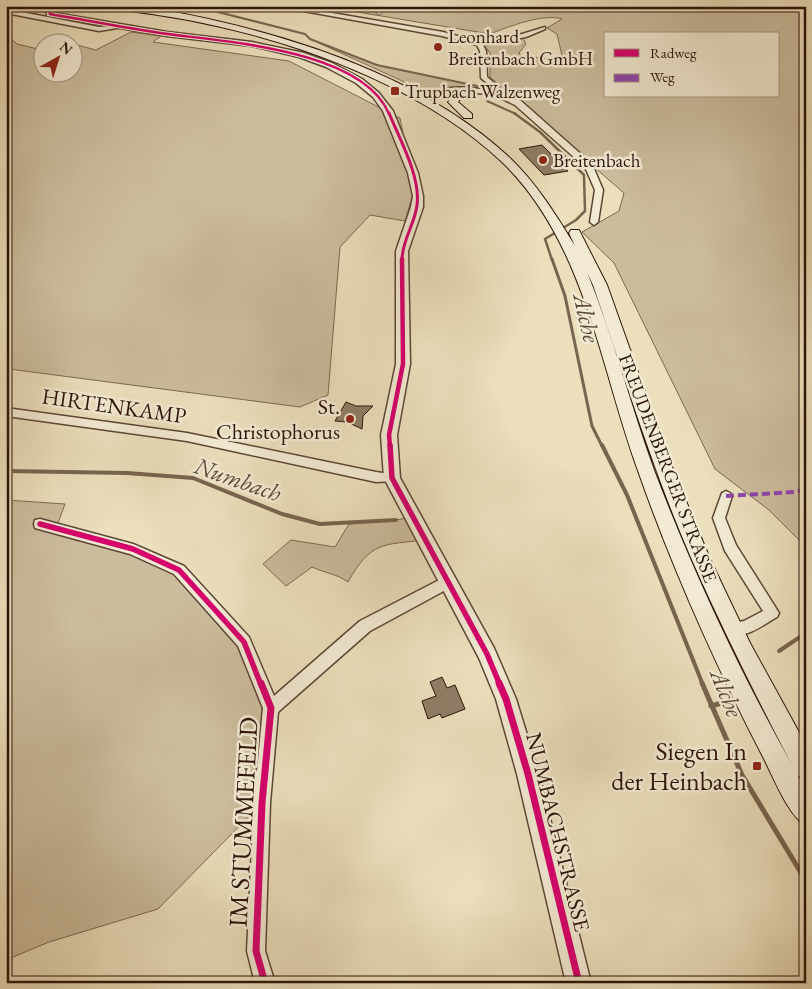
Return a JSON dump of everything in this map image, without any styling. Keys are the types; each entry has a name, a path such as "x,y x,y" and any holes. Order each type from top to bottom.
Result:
{"main road":[{"name":"FREUDENBERGER STRASSE","path":"116,6 220,23 282,39 339,60 468,116 489,132 527,168 556,203 564,226 566,241 585,284 644,466 679,559 749,707 806,813"},
{"name":"FREUDENBERGER STRASSE","path":"150,6 233,22 305,42 370,66 428,99 471,130 517,170 564,226 600,285 664,467 701,559 733,629 806,768"},
{"path":"462,91 453,102 468,116"}],"street":[{"path":"6,8 52,8 63,6"},
{"path":"279,6 443,34 479,44 524,36 543,28"},
{"path":"323,14 328,6"},
{"name":"NUMBACHSTRASSE","path":"52,8 50,14 120,27 252,44 301,55 329,65 360,81 376,95 388,111 413,173 418,196 417,207 402,251 403,355 389,435 392,478 487,654 514,723 579,983"},
{"path":"6,11 99,29 120,27"},
{"path":"479,44 483,52 484,78 497,88 493,92"},
{"path":"428,99 462,91 480,91 493,92 518,103 567,144 588,166 600,190 594,222"},
{"name":"HIRTENKAMP","path":"6,412 187,436 376,477 392,478"},
{"path":"726,496 719,518 730,548 772,613 746,627 733,629"},
{"name":"IM STUMMEFELD","path":"40,524 133,549 179,570 244,642 271,708 262,803 256,951 265,983"},
{"name":"IM STUMMEFELD","path":"271,708 365,626 448,582"}],"shaded area":[{"path":"334,6 362,6 380,15 390,6 806,6 806,547 769,510 715,469 614,263 582,232 619,211 624,193 490,77 490,53 484,45 523,38 526,44 519,53 521,56 563,60 557,34 547,28 562,19 536,19 490,34 333,8"},
{"path":"131,32 161,36 153,42 289,61 400,118 414,190 405,221 370,215 340,247 328,395 300,407 9,369 6,375 6,34 17,44 32,48 32,82 82,82 82,46 96,50"},
{"path":"310,39 377,65 482,87 485,92 439,92 433,97"},
{"path":"6,500 65,504 58,523 42,524 179,570 244,642 271,708 262,803 158,909 49,942 6,960"},
{"path":"412,517 425,540 388,545 371,552 356,569 348,582 340,577 312,567 286,586 263,564 291,540 335,547 349,524"}],"building":[{"name":"Breitenbach","path":"542,145 568,171 544,175 519,149"},
{"name":"St. Christophorus","path":"346,402 356,406 373,406 363,416 362,429 347,422 335,421"},
{"path":"442,677 447,688 455,685 465,709 442,718 440,714 428,719 422,701 436,696 430,682"}],"waterway":[{"name":"Alche","path":"194,6 305,34 310,39 377,65 482,87 487,101 514,113"},
{"name":"Alche","path":"514,113 540,132 584,175 585,211 576,220 545,239 552,260"},
{"name":"Alche","path":"552,259 565,296 592,426 602,446"},
{"name":"Alche","path":"602,445 627,495 703,685"},
{"name":"Numbach","path":"6,471 127,473 193,478 282,514 320,524 396,520"},
{"path":"779,651 806,633"},
{"name":"Alche","path":"702,683 712,706"},
{"path":"712,706 722,703"},
{"name":"Alche","path":"712,706 742,775 806,881"}],"marked path":[{"path":"726,496 795,492 806,489"}],"cycle path":[{"path":"49,11 50,14 55,15 167,34 252,44 301,55 329,65 359,81 376,95 388,111 413,173 418,196 417,207 402,251 403,364 389,435 392,478 487,654 506,699 528,774 579,983"},
{"path":"40,524 133,549 179,570 244,642 271,708 262,803 256,951 265,983"}],"place":[{"name":"Leonhard Breitenbach GmbH","path":"438,47"},
{"name":"Trupbach Walzenweg","path":"395,91"},
{"name":"Breitenbach","path":"543,160"},
{"name":"St. Christophorus","path":"350,419"},
{"name":"Siegen In der Heinbach","path":"757,766"}]}
